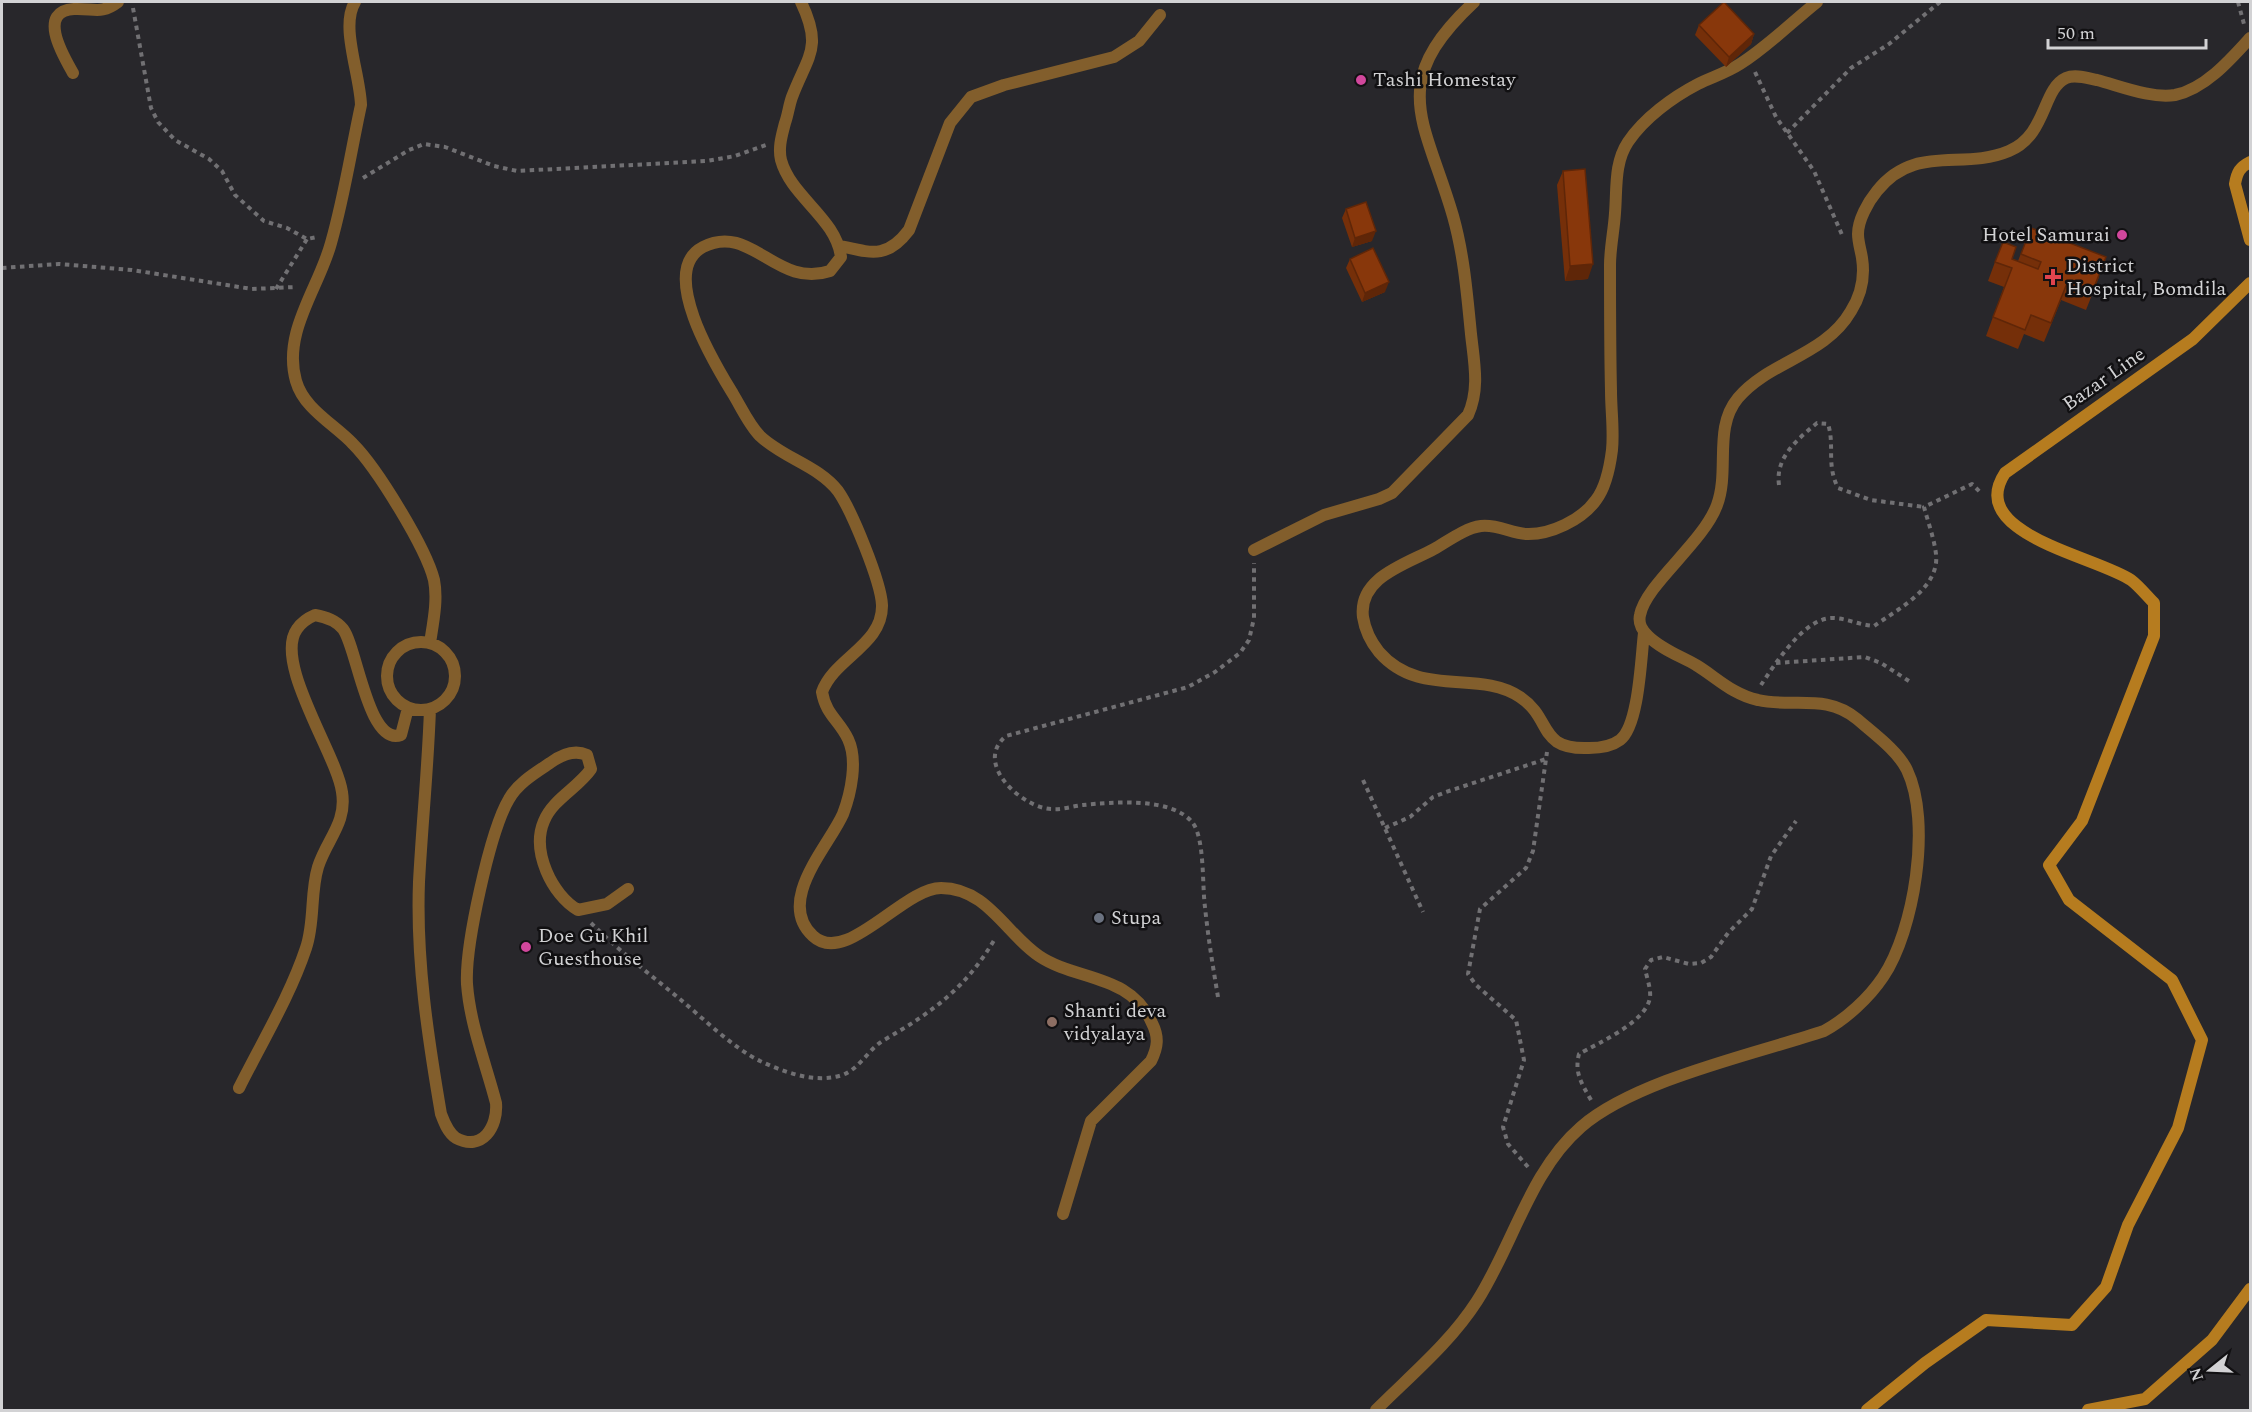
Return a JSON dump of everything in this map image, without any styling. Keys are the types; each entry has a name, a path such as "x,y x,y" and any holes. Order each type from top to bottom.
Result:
{"street":[{"path":"73,73 56,43 53,29 58,17 71,9 104,11 118,2"},
{"path":"355,2 350,10 348,31 360,82 361,105 335,228 294,340 293,361 296,382 304,400 354,444 425,552 434,582 435,612 430,643"},
{"path":"801,2 812,34 813,50 792,97 781,140 781,160 792,181 835,236 840,246 841,257 830,271 802,275 783,269 743,243 715,243 703,247 692,255 687,281 695,323 709,354 759,435 824,479 836,489 848,508 861,537 882,603 881,617 876,629 866,642 834,671 822,692 829,715 848,738 852,752 852,773 843,814 816,856 802,889 804,923 813,936 822,942 835,943 868,930 920,892 944,888 964,893 987,905 1005,921 1023,945 1041,958 1091,975 1136,998 1148,1013 1157,1034 1157,1049 1151,1061 1091,1121 1063,1214"},
{"path":"1254,550 1324,515 1379,500 1392,493 1468,415 1475,399 1476,377 1461,247 1430,155 1419,112 1425,60 1440,37 1474,2"},
{"path":"1644,633 1640,674 1628,733 1617,743 1596,748 1571,748 1561,745 1550,736 1540,719 1521,697 1496,687 1416,678 1388,663 1374,646 1366,630 1362,614 1365,596 1376,582 1398,566 1478,526 1493,525 1527,534 1548,531 1582,513 1596,500 1605,482 1612,450 1610,259 1620,158 1641,126 1664,107 1702,82 1719,77 1749,58 1816,2"},
{"path":"840,246 869,252 883,252 900,242 909,230 950,123 971,97 1004,85 1114,57 1139,41 1160,15"},
{"path":"1376,1410 1452,1336 1465,1318 1502,1257 1540,1179 1566,1142 1599,1114 1645,1090 1824,1031 1837,1024 1882,978 1893,958 1904,927 1920,856 1920,816 1913,785 1904,764 1853,716 1836,706 1821,702 1763,702 1751,699 1728,688 1700,668 1658,645 1644,633 1639,622 1640,611 1656,588 1701,536 1717,507 1721,489 1724,427 1729,412 1751,385 1808,353 1837,330 1852,311 1864,274 1858,234 1864,210 1877,190 1895,173 1920,161 1979,158 2008,152 2026,141 2039,125 2055,87 2067,77 2082,76 2158,95 2173,95 2190,90 2209,77 2250,38"},
{"path":"2250,162 2242,166 2236,174 2235,184 2250,240"},
{"name":"Bazar Line","path":"2000,511 1995,496 1997,485 2005,473 2193,339 2250,283"},
{"path":"1867,1410 1926,1363 1986,1320 2072,1325 2106,1287 2128,1225 2178,1128 2202,1040 2172,980 2069,900 2049,865 2082,821 2154,636 2154,603 2131,580 2021,530 2000,511"},
{"path":"239,1088 307,947 314,912 317,871 324,851 343,816 342,790 309,713 295,667 292,644 296,630 315,615 330,618 342,628 349,639 370,708 382,727 391,735 401,735 408,708"},
{"path":"419,642 430,643 448,656 455,676 448,697 430,709 408,708 391,693 387,671 398,651 419,642"},
{"path":"430,709 428,786 419,883 421,966 441,1114 447,1128 455,1138 468,1141 481,1139 491,1131 497,1118 496,1103 470,1009 467,982 470,946 481,889 501,815 509,797 522,782 556,758 572,752 587,755 591,769 544,821 541,838 544,866 557,893 564,902 578,910 607,903 628,889"},
{"path":"2088,1410 2145,1399 2212,1340 2250,1288"}],"path":[{"path":"132,2 151,108 158,122 175,140 216,165 235,195 264,222 287,228 307,239 323,235 335,228"},
{"path":"1788,133 1851,68 1889,44 1940,2"},
{"path":"1749,58 1770,105 1815,171 1839,232 1862,256"},
{"path":"360,179 409,150 424,144 445,147 494,166 518,171 707,161 735,156 781,140"},
{"path":"276,290 307,239"},
{"path":"2,268 59,264 132,270 252,289 276,290 317,282"},
{"path":"1779,485 1778,473 1784,455 1817,423 1828,424 1831,434 1831,474 1838,488 1871,500 1924,507 1972,484 2000,511"},
{"path":"1751,699 1798,636 1818,623 1830,618 1874,626 1926,586 1934,573 1936,555 1924,507"},
{"path":"1218,997 1204,905 1200,846 1193,822 1169,806 1095,804 1051,810 1035,805 1011,788 997,772 993,759 998,743 1006,736 1188,687 1240,653 1249,640 1254,618 1254,550"},
{"path":"1776,663 1865,657 1881,663 1912,683"},
{"path":"1540,1179 1519,1159 1508,1144 1503,1127 1524,1060 1516,1020 1476,985 1468,974 1480,909 1526,868 1533,851 1550,736"},
{"path":"1385,828 1410,818 1433,797 1546,759"},
{"path":"1363,780 1423,912"},
{"path":"1599,1114 1578,1077 1576,1067 1579,1054 1611,1039 1647,1007 1651,995 1645,969 1650,960 1663,957 1689,964 1701,963 1711,957 1728,933 1752,909 1772,856 1796,821"},
{"path":"578,910 716,1029 759,1060 796,1074 824,1079 842,1076 857,1067 873,1047 927,1016 979,967 1005,921"}],"building":[{"path":"1724,2 1754,34 1729,57 1699,25"},
{"path":"1585,169 1593,264 1570,266 1563,171"},
{"path":"1366,202 1376,231 1355,238 1346,209"},
{"path":"2031,228 2106,257 2093,290 2068,281 2051,323 2031,315 2025,330 1993,317 2012,268 1995,262 2003,242 2016,247 2012,259 2038,269 2041,262 2021,254"},
{"path":"1373,248 1389,282 1365,293 1350,259"}],"place":[{"name":"Tashi Homestay","path":"1361,80"},
{"name":"Hotel Samurai","path":"2122,235"},
{"name":"District Hospital, Bomdila","path":"2053,277"},
{"name":"Stupa","path":"1099,918"},
{"name":"Doe Gu Khil Guesthouse","path":"526,947"},
{"name":"Shanti deva vidyalaya","path":"1052,1022"}]}
